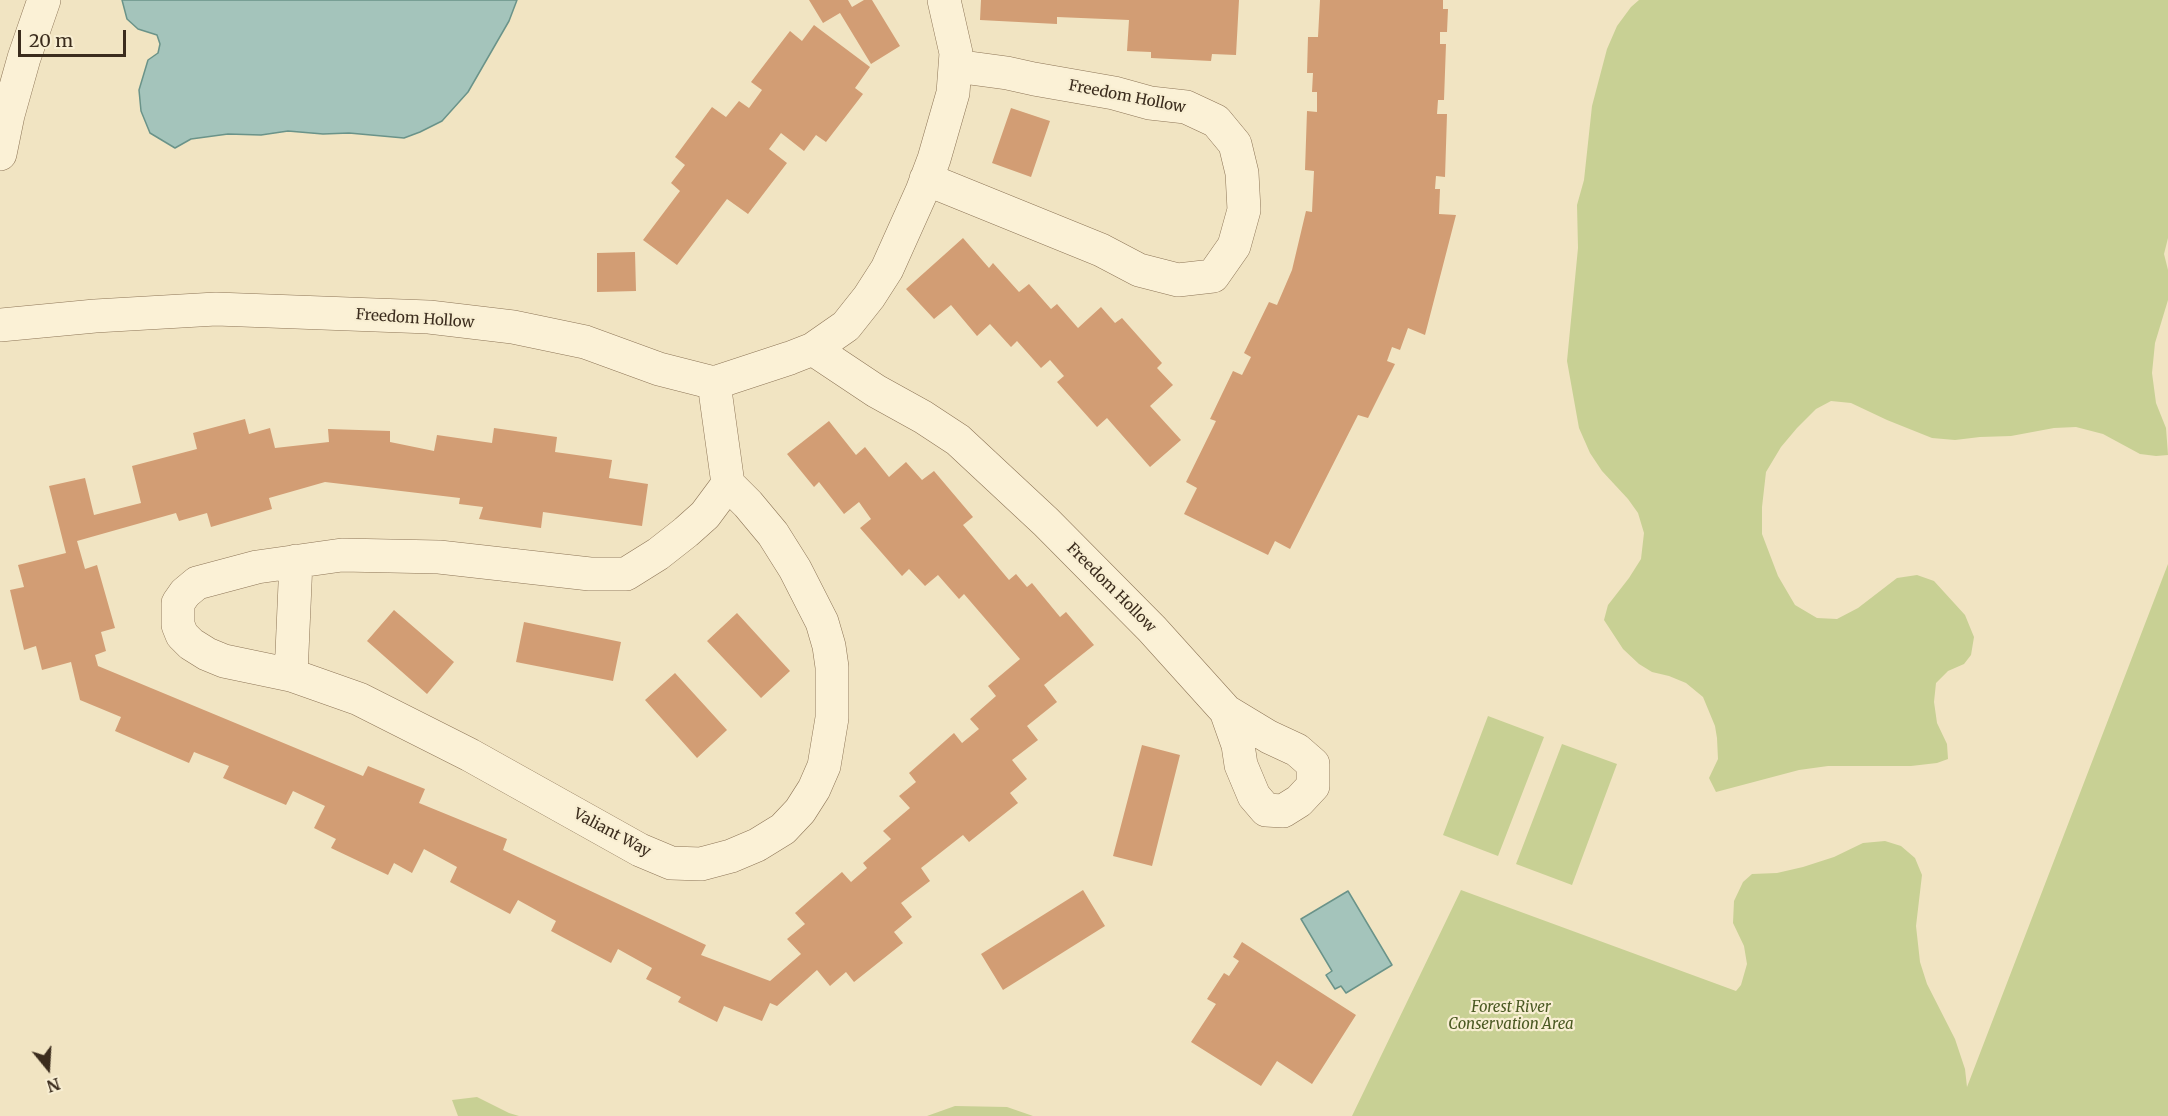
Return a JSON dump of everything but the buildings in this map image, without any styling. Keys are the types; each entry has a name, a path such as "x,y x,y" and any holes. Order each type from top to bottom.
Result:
{"street":[{"path":"0,154 24,58 44,0"},
{"path":"728,484 714,382 813,349 846,326 887,269 934,159 953,93 956,53 944,0"},
{"name":"Freedom Hollow","path":"926,179 1101,250 1139,270 1178,280 1213,276 1234,246 1244,210 1242,173 1235,144 1216,121 1186,107 1150,104 1114,93 1034,80 1008,73 955,66"},
{"name":"Freedom Hollow","path":"1,318 95,316 216,309 429,317 513,327 585,342 659,369 714,382"},
{"name":"Freedom Hollow","path":"813,349 876,391 958,440 1007,488 1047,522 1152,629 1226,711"},
{"name":"Valiant Way","path":"728,484 748,504 772,534 795,569 822,622 832,667 832,718 824,766 814,789 800,811 783,829 757,845 731,856 701,864 671,863 640,850 470,755 359,699 291,675 224,661 207,654 182,635 178,625 178,603 185,593 197,583 257,567 342,555 439,557 590,574 626,573 657,554 686,532 705,515 728,484"},
{"path":"291,675 296,561"}],"green space":[{"path":"1639,0 2168,0 2168,238 2164,254 2168,270 2168,300 2155,343 2152,373 2156,403 2166,428 2168,455 2140,454 2103,434 2076,427 2054,428 2011,436 1955,440 1932,438 1851,403 1831,401 1816,409 1797,428 1781,447 1766,472 1762,534 1778,576 1795,605 1817,618 1837,619 1858,608 1897,578 1917,575 1934,581 1965,615 1974,637 1971,655 1964,664 1948,671 1936,683 1934,702 1937,723 1947,744 1948,759 1937,763 1911,766 1828,766 1799,770 1716,792 1709,778 1718,759 1717,738 1715,726 1703,697 1686,683 1652,672 1639,664 1623,649 1604,620 1608,605 1641,559 1644,533 1638,513 1602,471 1590,453 1579,428 1567,361 1578,248 1577,205 1584,180 1592,106 1607,49 1617,26"},
{"name":"Forest River Conservation Area","path":"2168,564 2168,1116 1352,1116 1461,890 1736,991 1741,985 1747,964 1744,946 1733,923 1734,901 1743,882 1752,874 1777,873 1803,867 1834,857 1863,843 1885,841 1901,846 1915,858 1922,875 1916,926 1920,962 1927,984 1955,1039 1965,1069 1967,1087"},
{"path":"1488,716 1544,737 1498,856 1443,835"},
{"path":"1562,744 1617,764 1572,885 1516,864"},
{"path":"477,1097 519,1116 458,1116 452,1100"},
{"path":"955,1106 1007,1107 1033,1116 927,1116"}],"water":[{"path":"122,0 517,0 509,21 468,92 442,121 420,132 404,138 288,131 261,135 228,134 191,139 175,148 150,133 141,111 139,90 148,60 158,53 160,44 157,35 138,29 127,19"},
{"path":"1348,891 1392,965 1346,993 1341,986 1335,989 1326,975 1332,971 1301,919"}]}
